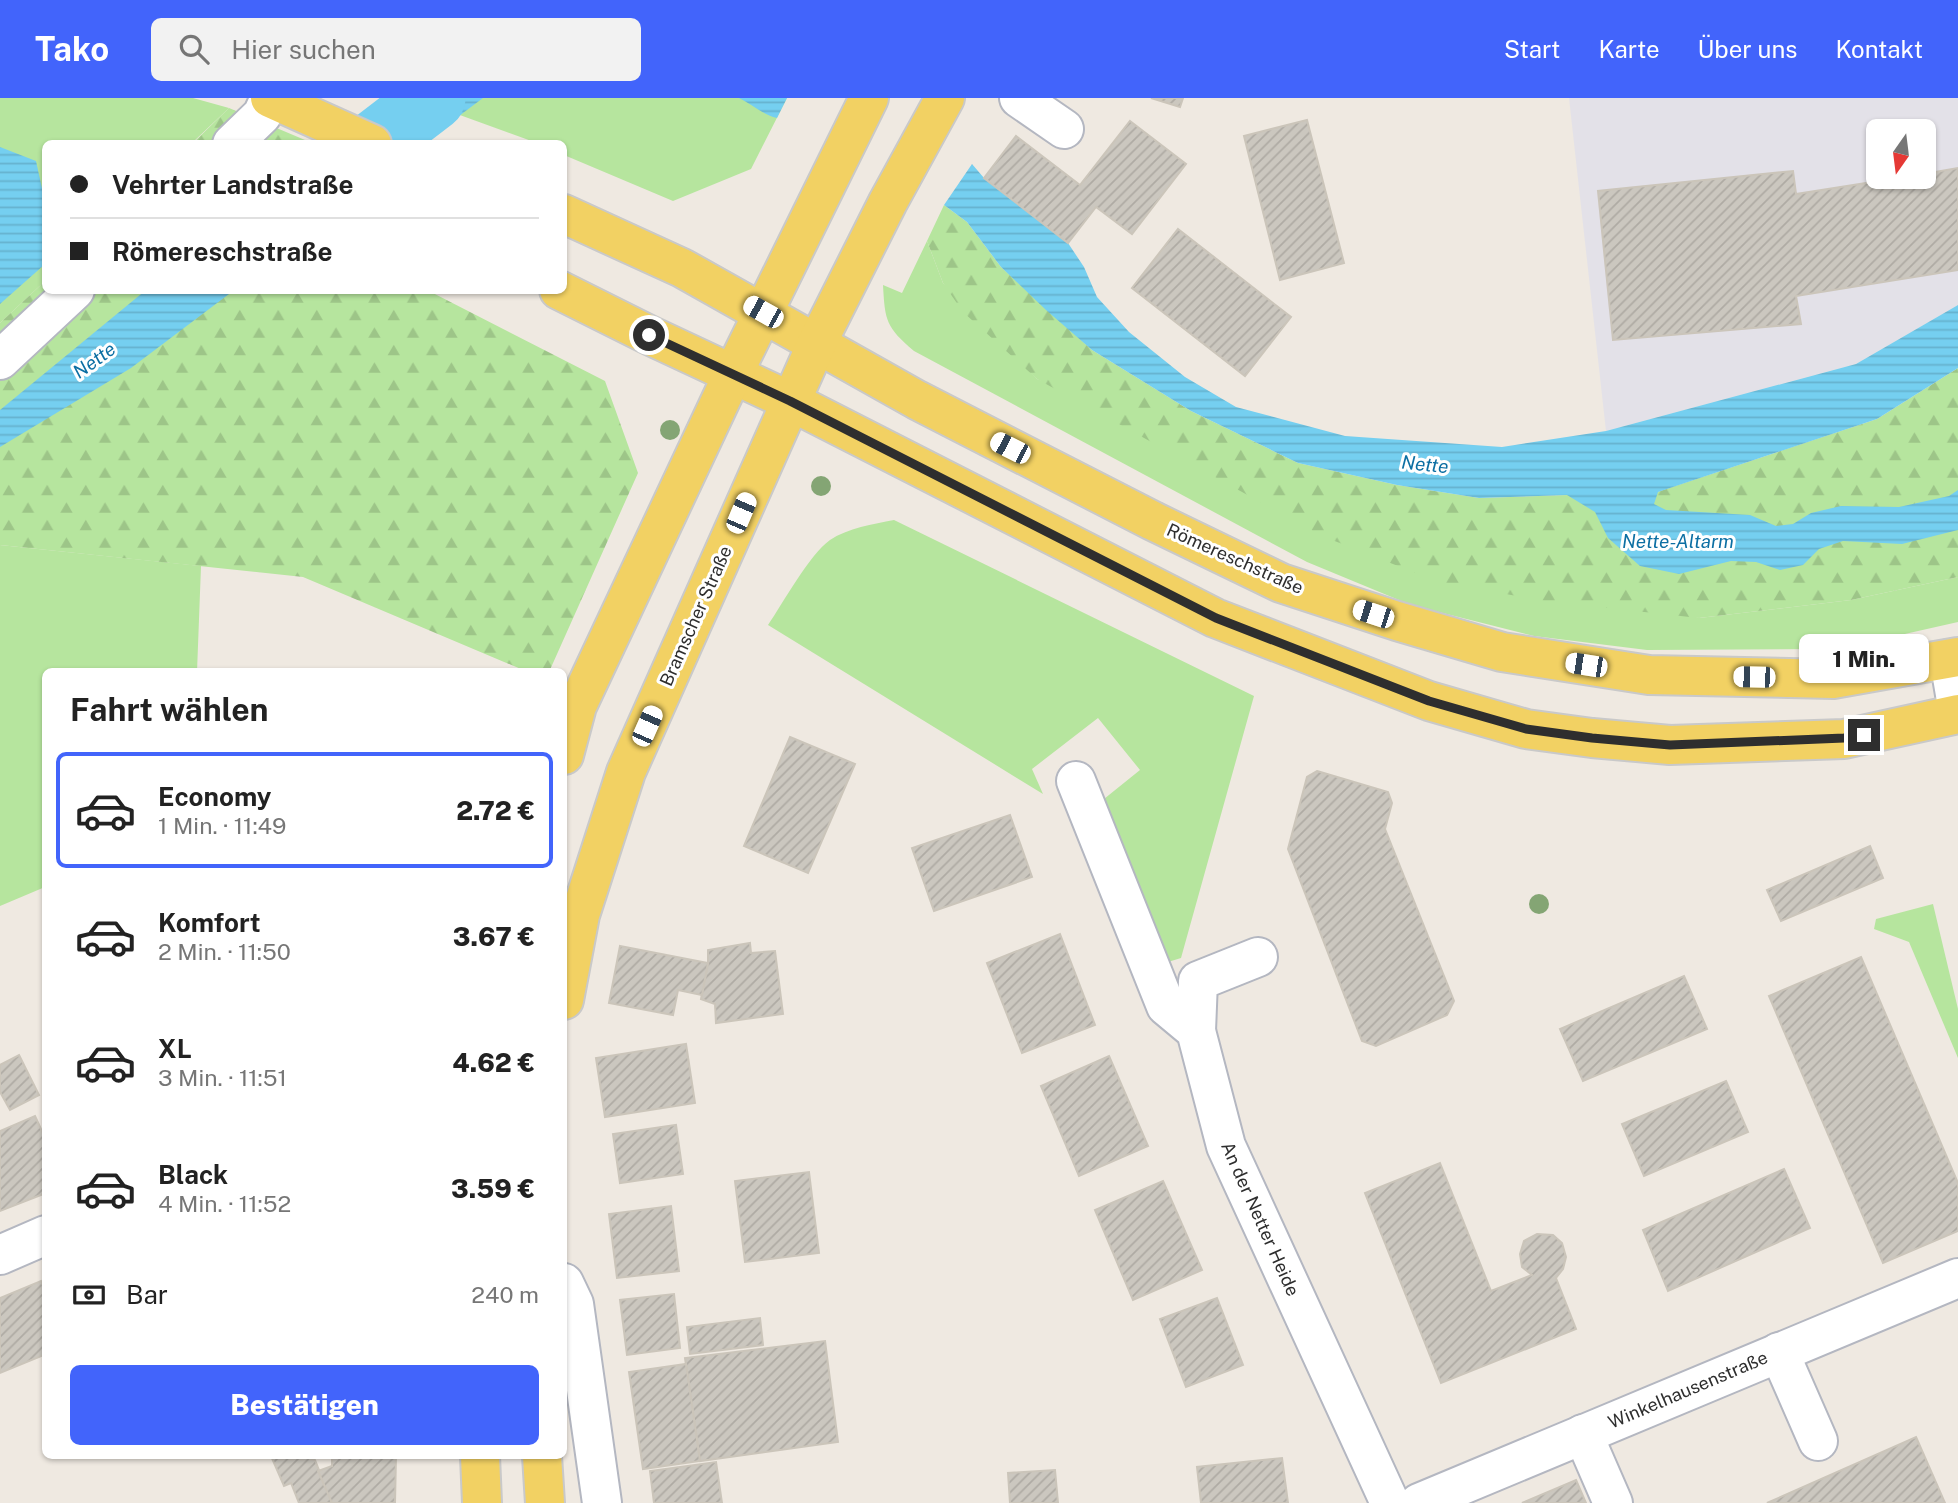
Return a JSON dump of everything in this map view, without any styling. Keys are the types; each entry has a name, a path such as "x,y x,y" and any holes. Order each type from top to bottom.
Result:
{"main road":[{"path":"270,98 363,140"},
{"path":"567,744 577,706 733,374 869,98"},
{"name":"Bramscher Straße","path":"567,984 580,915 626,772 817,343 888,202 945,98"},
{"name":"Römereschstraße","path":"567,215 682,268 917,400 1153,522 1281,583 1396,621 1502,652 1649,675 1833,679 1954,658"},
{"path":"567,294 790,401 1216,618 1429,701 1526,729 1670,745 1844,738 1958,713"},
{"path":"480,1459 482,1503"},
{"path":"542,1459 545,1503"}],"street":[{"path":"236,140 262,115 270,98"},
{"path":"1018,98 1064,129"},
{"path":"0,360 71,294"},
{"path":"1954,658 1958,713"},
{"path":"1076,781 1166,1006 1196,1031"},
{"name":"An der Netter Heide","path":"1258,957 1198,981 1196,1031 1226,1146 1390,1503"},
{"path":"0,1255 42,1238"},
{"name":"Winkelhausenstraße","path":"1419,1503 1958,1278"},
{"path":"567,1289 574,1304 602,1503"},
{"path":"1779,1352 1818,1441"},
{"path":"1583,1434 1613,1503"}],"shaded area":[{"path":"1569,98 1958,98 1958,305 1856,364 1606,431"}],"green space":[{"path":"0,98 193,98 229,108 195,140 42,140 42,284 0,323"},
{"path":"413,98 787,98 751,169 673,201 567,156 567,140 529,140"},
{"path":"229,108 305,140 196,140"},
{"path":"944,205 967,222 1001,267 1092,350 1191,411 1298,463 1397,485 1479,498 1657,492 1877,419 1958,368 1958,577 1851,600 1699,618 1544,601 1436,581 1322,536 1037,379 963,312 943,283 927,241"},
{"path":"927,241 943,283 1037,379 1699,618 1851,600 1958,577 1958,622 1856,645 1825,649 1647,650 1534,636 1411,605 1307,562 914,351 892,329 886,315 883,285 902,293"},
{"path":"42,284 42,294 435,294 605,381 638,473 551,668 519,668 303,577 0,545 0,323"},
{"path":"894,520 1254,696 1181,958 1168,962 1104,799 1140,770 1098,718 1032,769 1043,794 768,625 805,568 830,540 853,529"},
{"path":"0,545 201,566 197,668 42,668 42,888 0,906"},
{"path":"1933,904 1958,1009 1958,1058 1909,942 1874,929 1876,919"}],"water":[{"path":"413,98 483,98 459,116"},
{"path":"739,98 787,98 777,118"},
{"path":"0,147 36,161 42,188 42,267 0,304"},
{"name":"Nette-Altarm","path":"972,164 984,178 1068,243 1084,267 1097,297 1129,332 1185,377 1236,407 1345,436 1502,447 1606,431 1856,364 1958,305 1958,368 1877,419 1658,492 1654,504 1666,510 1750,515 1776,526 1793,524 1811,513 1841,506 1899,507 1949,496 1958,490 1958,530 1902,544 1843,541 1819,549 1803,565 1780,570 1756,562 1731,561 1679,574 1640,566 1608,538 1595,512 1567,495 1479,498 1397,485 1298,463 1191,411 1092,350 1046,310 1001,267 967,222 944,205"},
{"path":"141,294 229,294 131,368 0,447 0,410"}],"building":[{"path":"1151,98 1183,98 1180,107"},
{"path":"1307,120 1344,263 1280,280 1244,136"},
{"path":"1130,121 1186,164 1132,234 1096,207 1068,243 984,178 1016,136 1080,185"},
{"path":"1958,168 1958,270 1796,296 1801,324 1613,340 1598,191 1793,171 1796,194 1866,183 1866,189 1936,189 1936,172"},
{"path":"1178,229 1291,317 1245,376 1132,288"},
{"path":"790,737 855,764 808,873 744,846"},
{"path":"1317,771 1388,792 1392,803 1385,829 1454,1001 1447,1015 1376,1046 1362,1041 1288,849 1307,777"},
{"path":"1010,815 1032,877 934,911 912,848"},
{"path":"1870,846 1883,878 1781,921 1767,890"},
{"path":"1060,934 1095,1025 1022,1053 987,963"},
{"path":"750,943 751,953 775,951 783,1014 716,1023 715,1004 701,999 708,950"},
{"path":"620,946 708,963 702,995 678,990 673,1015 609,1003"},
{"path":"1861,957 1958,1183 1958,1231 1883,1263 1769,996"},
{"path":"1684,976 1707,1029 1583,1081 1560,1029"},
{"path":"686,1044 695,1103 605,1117 596,1058"},
{"path":"19,1055 39,1095 10,1110 0,1092 0,1065"},
{"path":"1109,1056 1148,1146 1079,1176 1041,1086"},
{"path":"1726,1081 1748,1132 1644,1176 1622,1124"},
{"path":"35,1116 42,1131 42,1195 0,1211 0,1131"},
{"path":"676,1125 683,1174 620,1183 613,1134"},
{"path":"1440,1163 1491,1291 1532,1275 1522,1267 1520,1254 1524,1241 1537,1234 1553,1235 1562,1243 1566,1257 1563,1269 1556,1278 1576,1329 1441,1383 1365,1193"},
{"path":"1784,1169 1810,1228 1668,1291 1643,1230"},
{"path":"809,1172 819,1253 745,1262 735,1181"},
{"path":"1163,1181 1202,1270 1133,1300 1095,1210"},
{"path":"671,1206 679,1271 617,1278 609,1214"},
{"path":"41,1281 42,1283 42,1356 0,1373 0,1298"},
{"path":"674,1294 680,1348 627,1355 620,1300"},
{"path":"1217,1298 1243,1365 1186,1387 1160,1319"},
{"path":"760,1318 763,1345 690,1354 687,1327"},
{"path":"825,1341 838,1442 700,1461 685,1358"},
{"path":"686,1364 700,1461 643,1469 629,1372"},
{"path":"1916,1437 1945,1503 1767,1503"},
{"path":"1282,1458 1288,1503 1201,1503 1197,1467"},
{"path":"272,1459 315,1460 332,1503 299,1503 291,1483 284,1486"},
{"path":"332,1459 396,1459 395,1503 332,1503 318,1471 332,1466"},
{"path":"716,1462 722,1503 654,1503 650,1471"},
{"path":"1055,1470 1058,1503 1010,1503 1008,1473"},
{"path":"1576,1480 1586,1503 1522,1503"}],"waterway":[{"name":"Nette","path":"378,140 433,98"}],"route":[{"path":"649,335 790,401 1216,618 1429,701 1526,729 1670,745 1864,735"}]}
